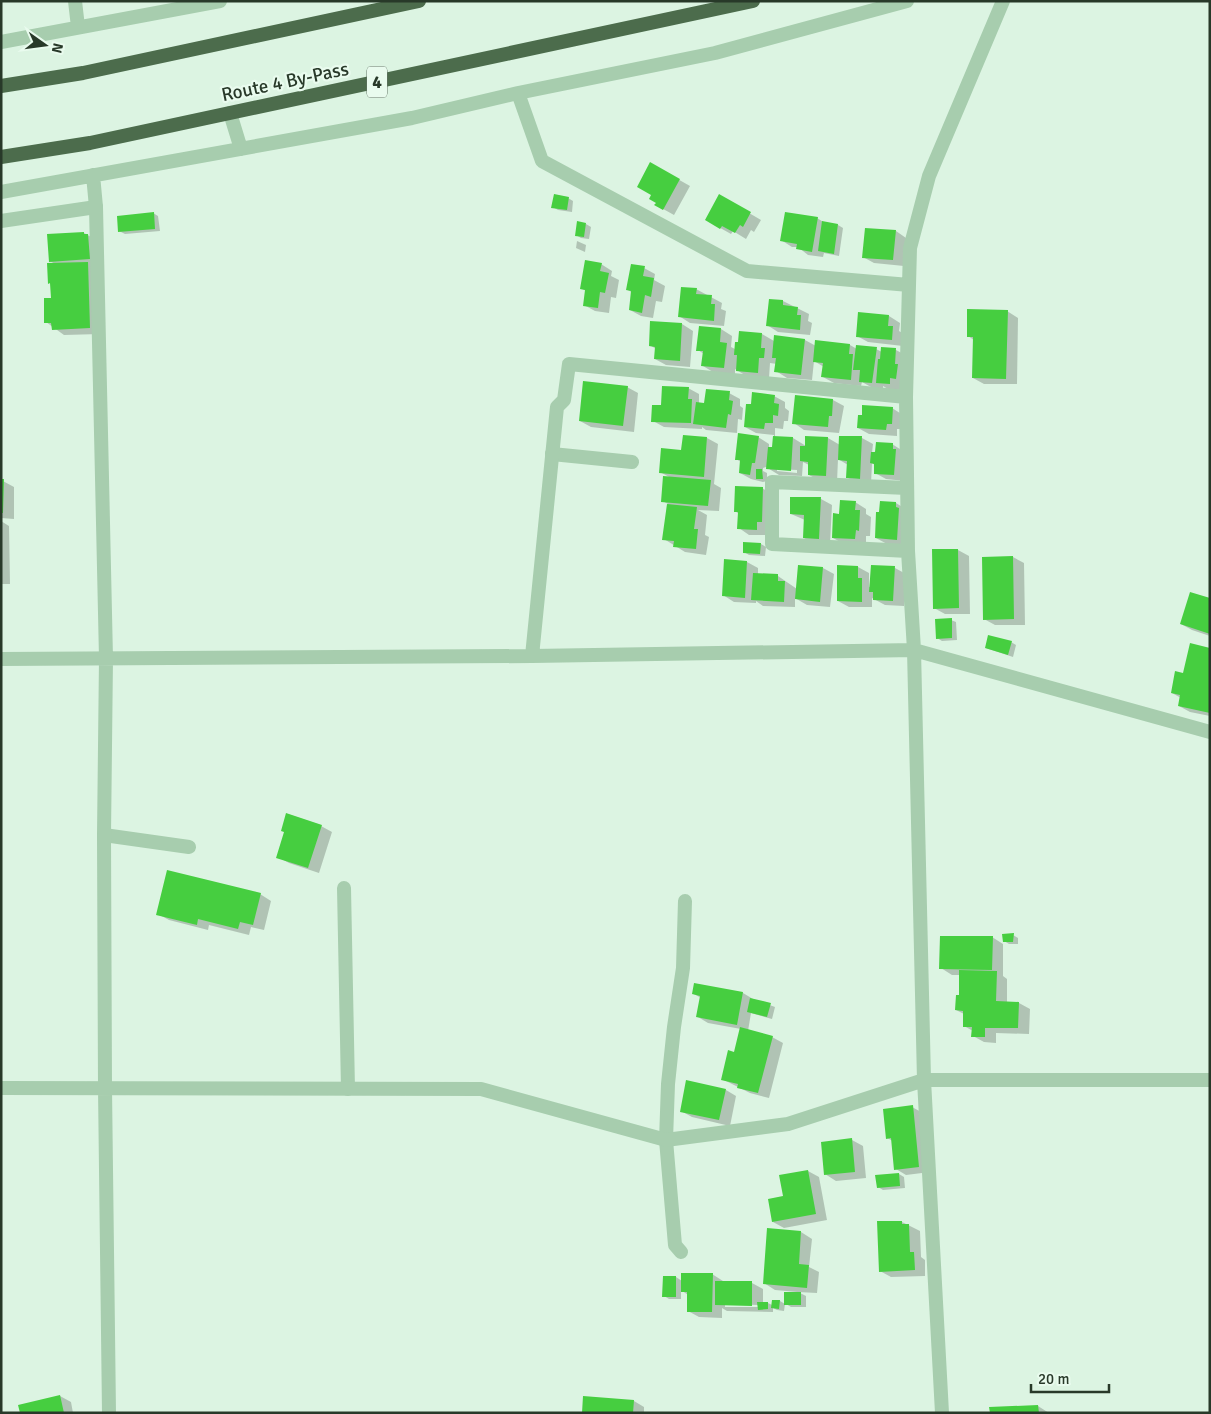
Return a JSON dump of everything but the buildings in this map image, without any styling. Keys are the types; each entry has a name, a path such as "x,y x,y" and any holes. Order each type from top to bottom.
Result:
{"highway":[{"path":"1,86 83,72 419,1"},
{"name":"Route 4 By-Pass","path":"1,157 90,143 753,1"}],"street":[{"path":"75,1 78,27"},
{"path":"1,42 220,1"},
{"path":"1,192 412,118 518,93 715,53 907,1"},
{"path":"942,1413 924,1080 914,650 908,551 906,396 910,248 929,176 1003,1"},
{"path":"518,93 542,161 747,271 909,285"},
{"path":"230,113 241,149"},
{"path":"93,175 96,207 106,658 104,835 105,1088 109,1413"},
{"path":"1,221 96,207"},
{"path":"532,656 557,407 564,400 568,364 906,396"},
{"path":"552,454 632,462"},
{"path":"907,488 772,482 772,544 908,551"},
{"path":"1,659 532,656 914,650 1210,732"},
{"path":"104,835 189,847"},
{"path":"344,888 348,1089"},
{"path":"681,1252 675,1245 666,1140 668,1084 683,968 685,901"},
{"path":"1,1088 481,1090 666,1140 788,1124 924,1080 1210,1080"}]}
